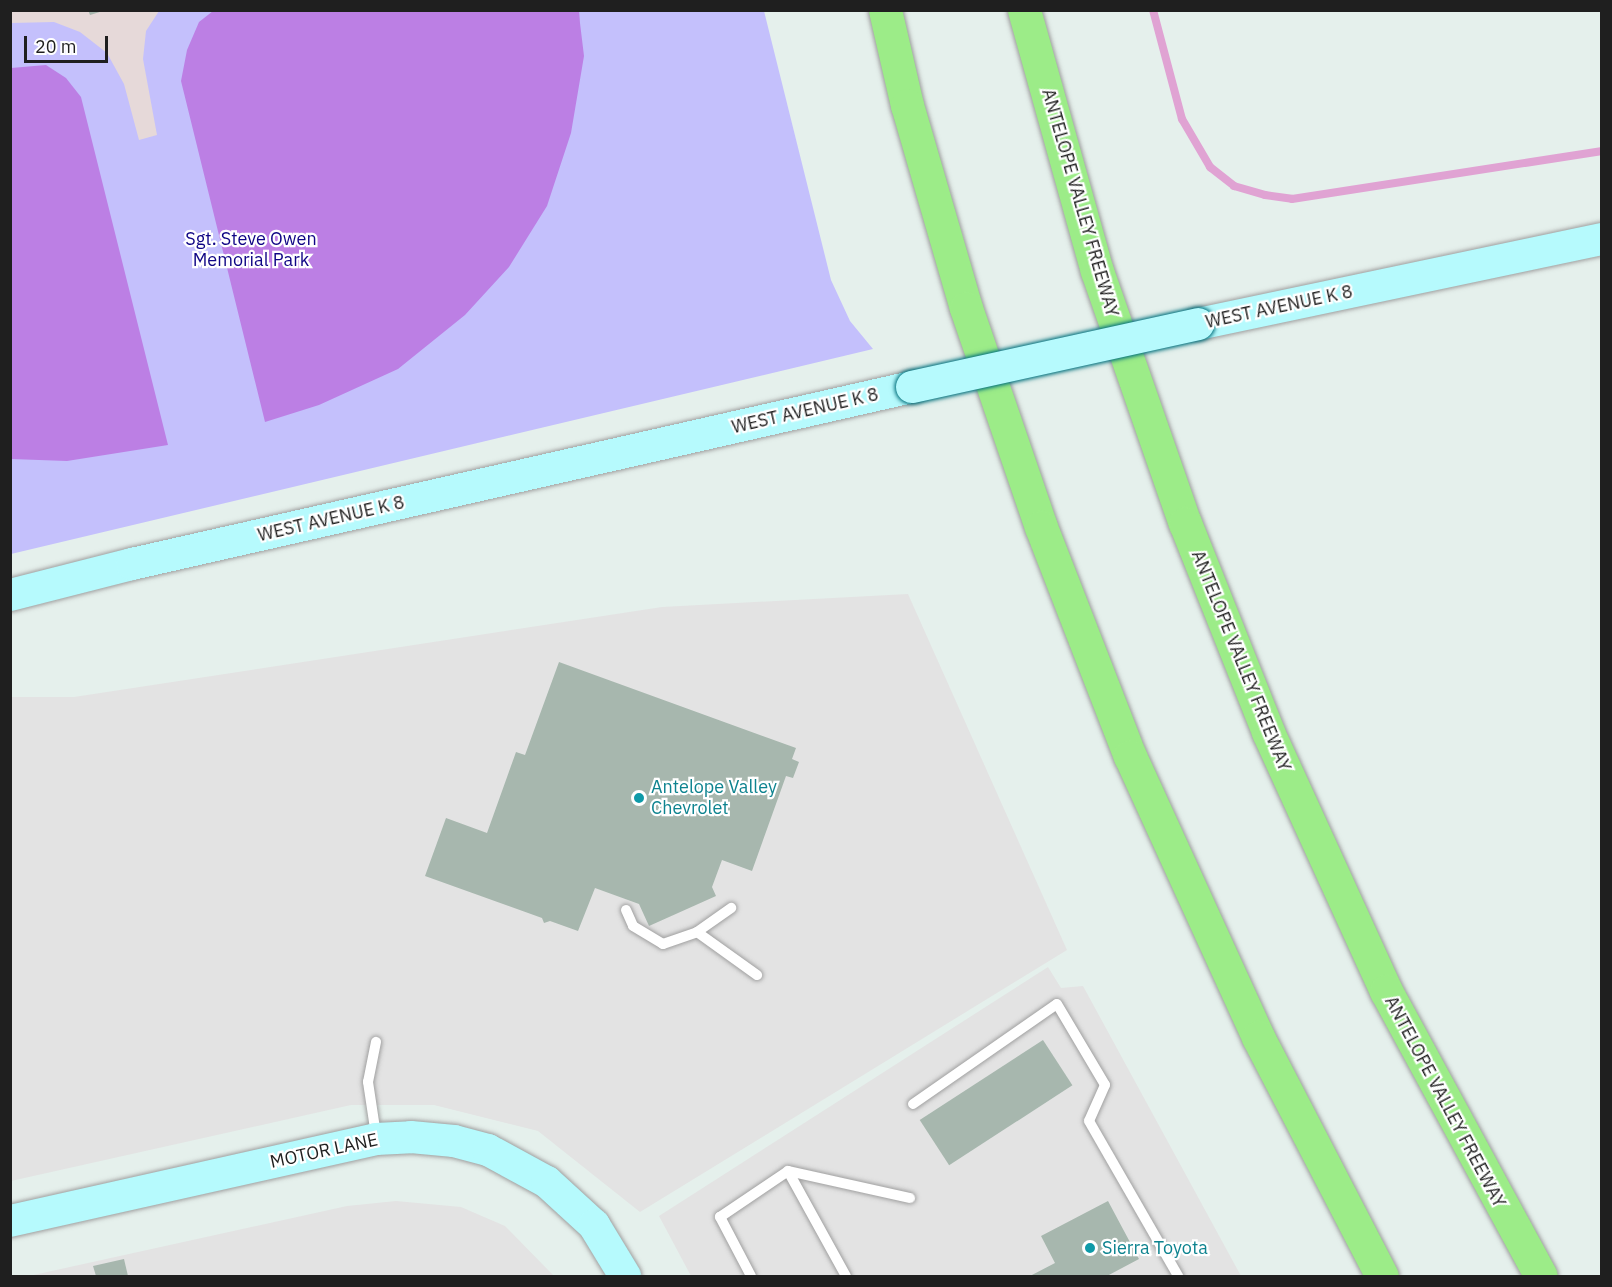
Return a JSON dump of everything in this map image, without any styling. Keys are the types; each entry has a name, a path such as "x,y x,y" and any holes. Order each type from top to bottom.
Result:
{"highway":[{"path":"885,10 908,105 966,308 1041,528 1126,745 1258,1037 1382,1276"},
{"name":"ANTELOPE VALLEY FREEWAY","path":"1024,10 1097,271 1185,523 1268,732 1386,991 1541,1276"}],"street":[{"name":"WEST AVENUE K 8","path":"10,596 132,564 912,387 1602,239"},
{"name":"MOTOR LANE","path":"10,1221 376,1139 454,1141 520,1165 569,1199 594,1225 625,1276"}],"lane":[{"path":"626,910 633,926 663,944 697,932 731,908"},
{"path":"697,932 757,975"},
{"path":"913,1104 1057,1004 1105,1085 1089,1121 1178,1276"},
{"path":"376,1042 368,1082 376,1139"},
{"path":"749,1276 720,1217 788,1171 910,1198"},
{"path":"788,1171 846,1276"}],"green space":[{"path":"579,10 584,56 571,133 547,206 509,267 465,315 398,369 319,405 265,422 181,81 187,50 199,22 213,11"},
{"name":"Sgt. Steve Owen Memorial Park","path":"10,11 764,11 831,280 850,321 873,349 11,554"},
{"path":"46,65 66,78 81,97 168,445 67,461 11,459 11,68"}],"shaded area":[{"path":"11,11 159,11 146,31 143,59 157,135 139,140 124,84 107,53 80,32 54,22 11,23"},
{"path":"908,594 1067,950 640,1212 538,1131 434,1105 351,1105 11,1181 10,697 74,697 662,607"},
{"path":"1048,967 1061,988 1083,986 1241,1276 691,1276 659,1216"},
{"path":"396,1201 461,1207 505,1226 554,1276 29,1276 347,1206"}],"building":[{"path":"88,10 103,10 103,11 90,15"},
{"name":"Antelope Valley Chevrolet","path":"559,662 796,748 792,759 799,762 793,778 786,776 752,871 722,860 712,887 716,896 649,926 639,904 595,888 578,931 550,921 544,923 542,918 425,876 446,818 487,833 516,752 525,755"},
{"path":"1043,1040 1072,1085 949,1165 920,1120"},
{"name":"Sierra Toyota","path":"1108,1201 1139,1259 1107,1276 1030,1276 1055,1263 1041,1236"},
{"path":"124,1259 128,1276 96,1276 93,1266"}],"waterway":[{"path":"1153,10 1182,119 1210,167 1234,186 1265,195 1292,199 1602,151"}],"place":[{"name":"Antelope Valley Chevrolet","path":"639,798"},
{"name":"Sierra Toyota","path":"1090,1248"}]}
